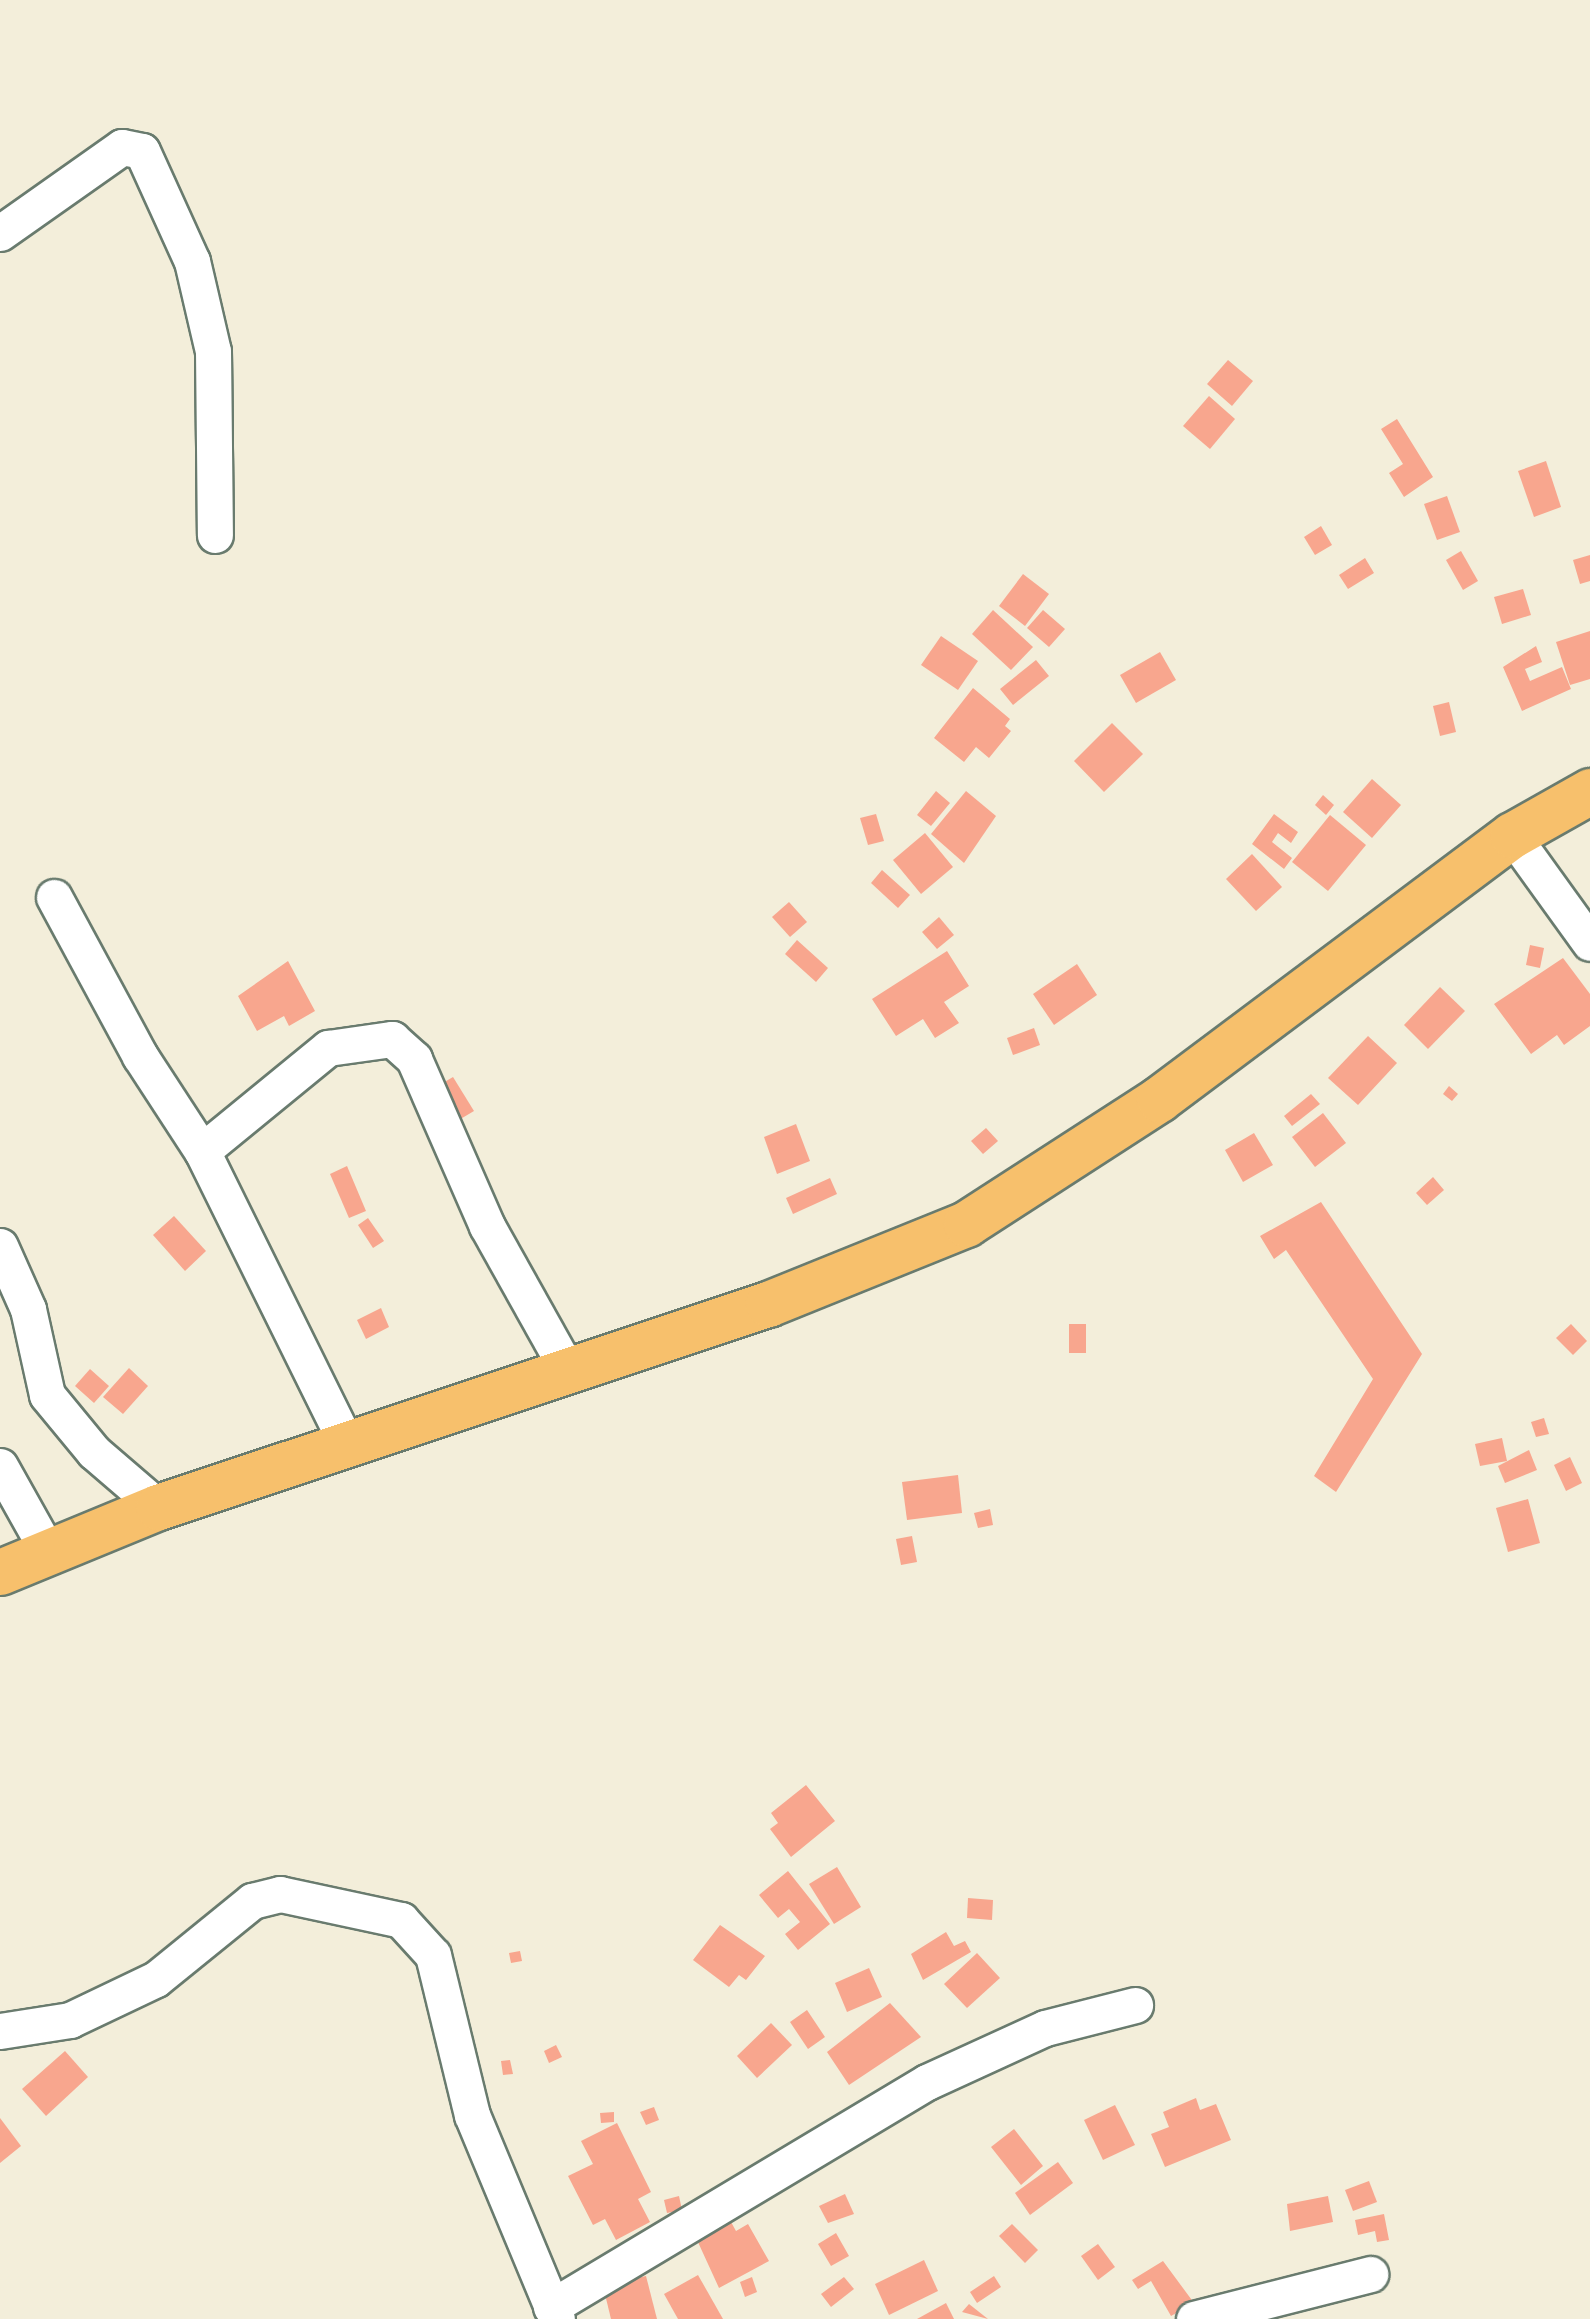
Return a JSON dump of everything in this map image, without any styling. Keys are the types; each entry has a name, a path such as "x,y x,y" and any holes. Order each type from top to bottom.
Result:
{"main road":[{"path":"0,1572 158,1507 786,1298 989,1212 1159,1099 1512,835 1590,791"}],"street":[{"path":"0,232 122,147 142,152 192,261 212,351 215,535"},
{"path":"1512,835 1590,943"},
{"path":"54,897 202,1151 348,1444"},
{"path":"202,1151 328,1048 392,1039 414,1059 488,1226 568,1371"},
{"path":"0,1246 28,1309 46,1394 94,1452 158,1507"},
{"path":"0,1466 48,1552"},
{"path":"0,2031 56,2025 156,1980 252,1900 280,1894 401,1920 433,1955 472,2115 554,2313 927,2082 1045,2028 1135,2006"},
{"path":"1194,2319 1370,2274"}],"building":[{"path":"1228,360 1253,381 1232,406 1207,384"},
{"path":"1209,396 1235,419 1210,449 1183,426"},
{"path":"1397,419 1433,477 1404,497 1389,473 1403,464 1381,429"},
{"path":"1546,461 1561,507 1534,517 1518,471"},
{"path":"1447,496 1460,532 1437,540 1424,504"},
{"path":"1321,526 1332,545 1315,555 1304,537"},
{"path":"1461,551 1478,581 1463,590 1446,560"},
{"path":"1590,555 1590,581 1580,584 1573,560"},
{"path":"1365,558 1374,573 1348,589 1339,575"},
{"path":"1023,574 1049,594 1025,626 999,606"},
{"path":"1523,589 1531,615 1502,624 1494,597"},
{"path":"993,610 1033,647 1011,670 972,634"},
{"path":"1043,610 1065,629 1049,647 1027,628"},
{"path":"1590,631 1590,679 1570,685 1556,642"},
{"path":"941,636 978,661 958,690 921,665"},
{"path":"1536,646 1542,662 1525,669 1530,681 1562,667 1571,689 1522,711 1503,667"},
{"path":"1160,652 1176,680 1136,703 1120,675"},
{"path":"1036,660 1049,676 1013,705 1000,689"},
{"path":"973,688 1010,719 1005,726 1011,731 989,758 976,747 964,762 934,738"},
{"path":"1449,702 1456,732 1440,736 1433,706"},
{"path":"1112,723 1143,754 1104,792 1074,761"},
{"path":"1372,779 1401,805 1372,838 1343,812"},
{"path":"936,791 950,803 931,826 917,815"},
{"path":"966,791 996,816 964,863 931,834"},
{"path":"1323,795 1334,805 1326,815 1315,805"},
{"path":"876,814 884,841 868,845 860,818"},
{"path":"1274,814 1298,832 1291,843 1278,833 1272,842 1292,858 1284,869 1252,844"},
{"path":"1330,815 1366,845 1328,891 1292,862"},
{"path":"925,833 953,867 921,894 893,860"},
{"path":"1252,854 1282,887 1256,911 1226,879"},
{"path":"882,870 910,895 898,908 871,883"},
{"path":"789,902 807,922 790,937 772,917"},
{"path":"939,917 954,935 937,949 922,932"},
{"path":"797,940 828,968 816,982 785,954"},
{"path":"1530,945 1544,948 1540,968 1526,965"},
{"path":"947,951 969,986 944,1002 959,1023 935,1038 923,1019 896,1036 872,999"},
{"path":"1563,958 1590,994 1590,1026 1564,1045 1557,1035 1531,1054 1494,1004"},
{"path":"288,961 315,1011 289,1026 284,1016 257,1031 238,996"},
{"path":"1077,964 1097,995 1054,1025 1033,994"},
{"path":"1440,987 1465,1011 1428,1049 1404,1025"},
{"path":"1034,1028 1040,1045 1013,1055 1007,1038"},
{"path":"1368,1036 1397,1063 1358,1105 1328,1078"},
{"path":"453,1077 474,1111 452,1124 431,1090"},
{"path":"1449,1086 1458,1094 1452,1101 1443,1094"},
{"path":"1311,1094 1320,1104 1292,1126 1284,1116"},
{"path":"1323,1113 1346,1143 1315,1167 1292,1137"},
{"path":"796,1124 810,1161 777,1174 764,1137"},
{"path":"986,1128 998,1141 983,1154 971,1141"},
{"path":"1254,1133 1273,1165 1243,1182 1225,1150"},
{"path":"347,1166 366,1211 349,1218 330,1174"},
{"path":"1433,1177 1444,1190 1427,1205 1416,1193"},
{"path":"830,1178 837,1194 793,1214 786,1198"},
{"path":"1321,1202 1422,1354 1336,1492 1314,1476 1373,1379 1286,1250 1274,1259 1260,1236"},
{"path":"174,1216 206,1251 185,1271 153,1235"},
{"path":"368,1218 384,1241 373,1248 358,1225"},
{"path":"381,1308 389,1327 366,1339 357,1320"},
{"path":"1069,1324 1086,1324 1086,1353 1069,1353"},
{"path":"1571,1324 1587,1341 1573,1355 1556,1338"},
{"path":"129,1368 148,1386 123,1414 103,1397"},
{"path":"90,1369 109,1386 94,1403 75,1386"},
{"path":"1544,1418 1549,1434 1536,1437 1531,1422"},
{"path":"1502,1438 1507,1461 1480,1466 1475,1444"},
{"path":"1529,1450 1537,1470 1505,1483 1498,1466"},
{"path":"1570,1457 1582,1483 1566,1491 1554,1465"},
{"path":"958,1475 962,1513 907,1520 902,1482"},
{"path":"1528,1499 1540,1543 1508,1552 1496,1508"},
{"path":"990,1509 993,1525 978,1528 974,1513"},
{"path":"912,1536 917,1562 901,1565 896,1539"},
{"path":"806,1785 835,1821 791,1857 770,1829 778,1823 771,1813"},
{"path":"837,1867 861,1907 834,1924 809,1884"},
{"path":"788,1871 830,1924 798,1950 785,1934 800,1922 789,1909 778,1918 759,1895"},
{"path":"968,1898 993,1900 992,1920 967,1918"},
{"path":"720,1925 765,1956 746,1980 739,1975 729,1987 693,1960"},
{"path":"946,1932 954,1946 965,1941 971,1952 923,1980 911,1954"},
{"path":"520,1951 522,1961 511,1963 509,1953"},
{"path":"977,1953 1000,1978 967,2008 944,1984"},
{"path":"869,1968 882,1997 847,2012 835,1983"},
{"path":"890,2003 921,2037 849,2085 827,2052"},
{"path":"807,2010 825,2037 808,2049 790,2022"},
{"path":"771,2023 792,2045 757,2078 737,2056"},
{"path":"556,2045 562,2057 549,2063 544,2051"},
{"path":"65,2051 88,2077 46,2116 22,2089"},
{"path":"510,2060 513,2074 503,2075 501,2061"},
{"path":"1196,2098 1200,2110 1216,2104 1231,2140 1165,2167 1151,2134 1169,2127 1163,2112"},
{"path":"1115,2105 1135,2145 1103,2160 1084,2120"},
{"path":"654,2107 659,2120 646,2125 640,2112"},
{"path":"614,2112 614,2122 601,2123 600,2113"},
{"path":"0,2118 21,2146 0,2163"},
{"path":"617,2123 651,2192 638,2199 650,2222 616,2240 605,2219 593,2225 568,2176 593,2164 581,2141"},
{"path":"1014,2129 1043,2166 1021,2185 991,2147"},
{"path":"1058,2162 1073,2183 1030,2215 1015,2193"},
{"path":"1369,2181 1377,2202 1353,2211 1345,2190"},
{"path":"845,2194 854,2214 828,2223 819,2206"},
{"path":"679,2196 682,2210 667,2213 664,2200"},
{"path":"1328,2196 1333,2222 1290,2231 1287,2204"},
{"path":"1384,2214 1389,2240 1377,2242 1375,2231 1358,2235 1355,2220"},
{"path":"731,2222 736,2231 748,2224 769,2261 719,2288 697,2240"},
{"path":"1012,2224 1038,2250 1025,2263 999,2236"},
{"path":"836,2233 849,2256 831,2266 818,2244"},
{"path":"1098,2244 1115,2267 1098,2280 1081,2256"},
{"path":"924,2260 938,2291 889,2315 875,2284"},
{"path":"1163,2261 1194,2303 1171,2316 1151,2281 1138,2289 1132,2280"},
{"path":"698,2275 723,2319 678,2319 664,2294"},
{"path":"646,2276 657,2319 611,2319 603,2286"},
{"path":"994,2276 1001,2287 977,2303 970,2292"},
{"path":"752,2277 757,2292 745,2297 740,2282"},
{"path":"844,2277 854,2289 831,2307 821,2294"},
{"path":"946,2303 954,2319 917,2319"},
{"path":"969,2304 988,2319 962,2312"}]}
